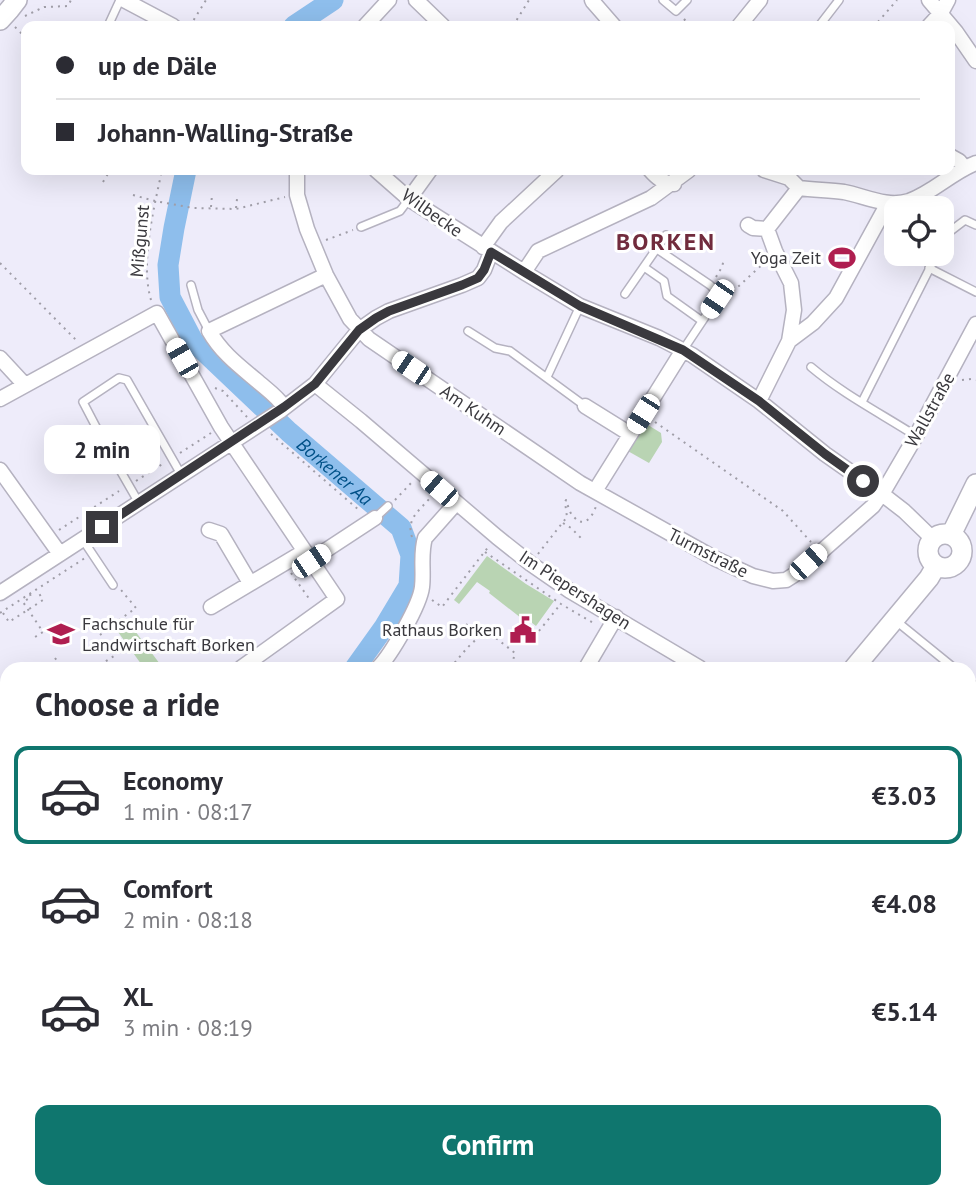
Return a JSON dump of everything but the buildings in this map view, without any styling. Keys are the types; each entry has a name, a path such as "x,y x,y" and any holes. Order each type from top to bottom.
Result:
{"main road":[{"path":"6,22 10,9 19,9"},
{"path":"942,537 955,537 961,544 962,554 969,562 953,567 936,566 930,558 929,548 942,537 975,488"},
{"path":"861,662 936,566"}],"street":[{"path":"122,0 163,21"},
{"path":"370,21 389,0"},
{"path":"416,0 438,21"},
{"path":"593,0 610,21"},
{"path":"742,21 760,0"},
{"path":"929,0 944,7 933,21"},
{"path":"955,26 976,61"},
{"path":"918,196 934,189 970,165"},
{"name":"Am Kuhm","path":"297,175 297,195 314,244 349,320 369,339 595,491"},
{"name":"Wilbecke","path":"382,175 409,199 580,306 616,316 683,350 759,401 825,454 942,537"},
{"path":"409,199 426,175"},
{"path":"0,593 282,409 315,384 359,330 376,318 478,278 484,270 487,250 501,222 551,175"},
{"path":"654,175 658,179 674,184"},
{"path":"524,272 538,251 651,198 684,175"},
{"path":"780,175 789,178 799,188 844,192 884,202"},
{"path":"767,229 799,188"},
{"path":"789,341 813,323 836,298 884,210"},
{"path":"748,225 767,229"},
{"path":"759,401 789,341 794,310 791,283 767,229"},
{"path":"282,409 279,399 238,366 220,348 209,331 326,275"},
{"path":"0,399 157,313 221,427 337,599 249,662"},
{"name":"Wallstraße","path":"882,494 957,363 976,324"},
{"path":"595,491 683,350"},
{"path":"0,358 25,385"},
{"name":"Im Piepershagen","path":"315,384 531,564 613,623 688,662"},
{"path":"586,405 631,434"},
{"path":"0,470 60,554"},
{"name":"Turmstraße","path":"595,491 716,559 753,576 773,581 786,580 797,573 873,506 882,494"},
{"path":"382,662 403,631 422,592 425,538 456,503"},
{"path":"211,607 284,563 308,556 373,519"},
{"path":"209,530 221,534 250,583"},
{"path":"590,662 613,623"}],"lane":[{"path":"110,21 122,0"},
{"path":"663,0 676,11 687,0"},
{"path":"823,21 839,0"},
{"path":"361,227 400,211 409,199"},
{"path":"954,228 965,220 976,225"},
{"path":"625,294 666,235"},
{"path":"657,249 717,292 717,299 683,350"},
{"path":"644,267 664,281 667,296 702,321"},
{"path":"862,402 929,268 976,292"},
{"path":"191,285 198,310 209,331"},
{"path":"548,377 580,306"},
{"path":"468,331 495,348 510,351 586,405"},
{"path":"811,367 835,387 916,436"},
{"path":"139,503 83,402 119,377 127,380 182,476"},
{"path":"373,519 388,506"},
{"path":"83,540 113,585"},
{"path":"895,620 947,662"}],"path":[{"path":"19,9 68,6 71,0"},
{"path":"193,21 206,0"},
{"path":"516,21 531,0"},
{"path":"879,21 897,0"},
{"path":"6,22 21,34"},
{"path":"103,182 107,175"},
{"name":"Mißgunst","path":"157,313 148,287 148,244 161,175"},
{"path":"133,195 193,208 236,209 297,195"},
{"path":"211,208 212,195"},
{"path":"236,209 237,198"},
{"path":"314,244 361,227"},
{"path":"717,299 729,296 775,251"},
{"path":"710,285 724,259"},
{"path":"0,262 85,351"},
{"path":"972,379 976,380"},
{"path":"195,380 223,391 245,415 261,423 373,519"},
{"path":"643,414 783,511 820,552"},
{"path":"388,506 421,473"},
{"path":"567,517 585,522 591,518 596,508 595,491"},
{"path":"531,564 567,517 566,500 573,517"},
{"path":"563,523 583,540"},
{"path":"442,607 497,537"},
{"path":"485,552 597,625 613,623"},
{"path":"37,589 44,600 9,622 1,612 29,594 92,554"},
{"path":"284,563 318,613"},
{"path":"100,635 136,608 122,590 113,585"},
{"path":"539,631 570,591"},
{"path":"422,592 447,610"},
{"path":"41,597 46,593"},
{"path":"29,594 31,597 23,603 43,632 33,639"},
{"path":"119,620 124,627"},
{"path":"466,624 481,636"},
{"path":"455,662 466,649 488,632 515,653 513,662"},
{"path":"105,662 114,656"},
{"path":"55,658 58,662"}],"green space":[{"path":"643,425 661,433 662,442 649,463 626,450"},
{"path":"487,556 554,601 536,626 523,616 521,618 477,582 459,604 454,600"},
{"path":"129,623 158,662 140,662 118,632"}],"waterway":[{"name":"Borkener Aa","path":"302,21 333,0"},
{"name":"Borkener Aa","path":"185,175 168,265 170,297 193,341 289,432 401,528 411,555 409,586 359,662"}],"place":[{"name":"Yoga Zeit","path":"842,258"},
{"name":"Rathaus Borken","path":"523,630"},
{"name":"Fachschule für Landwirtschaft Borken","path":"61,634"}],"district":[{"name":"BORKEN","path":"666,242"}],"route":[{"path":"102,527 232,443 315,384 359,330 376,318 478,278 491,252 580,306 683,350 759,401 863,481"}]}
